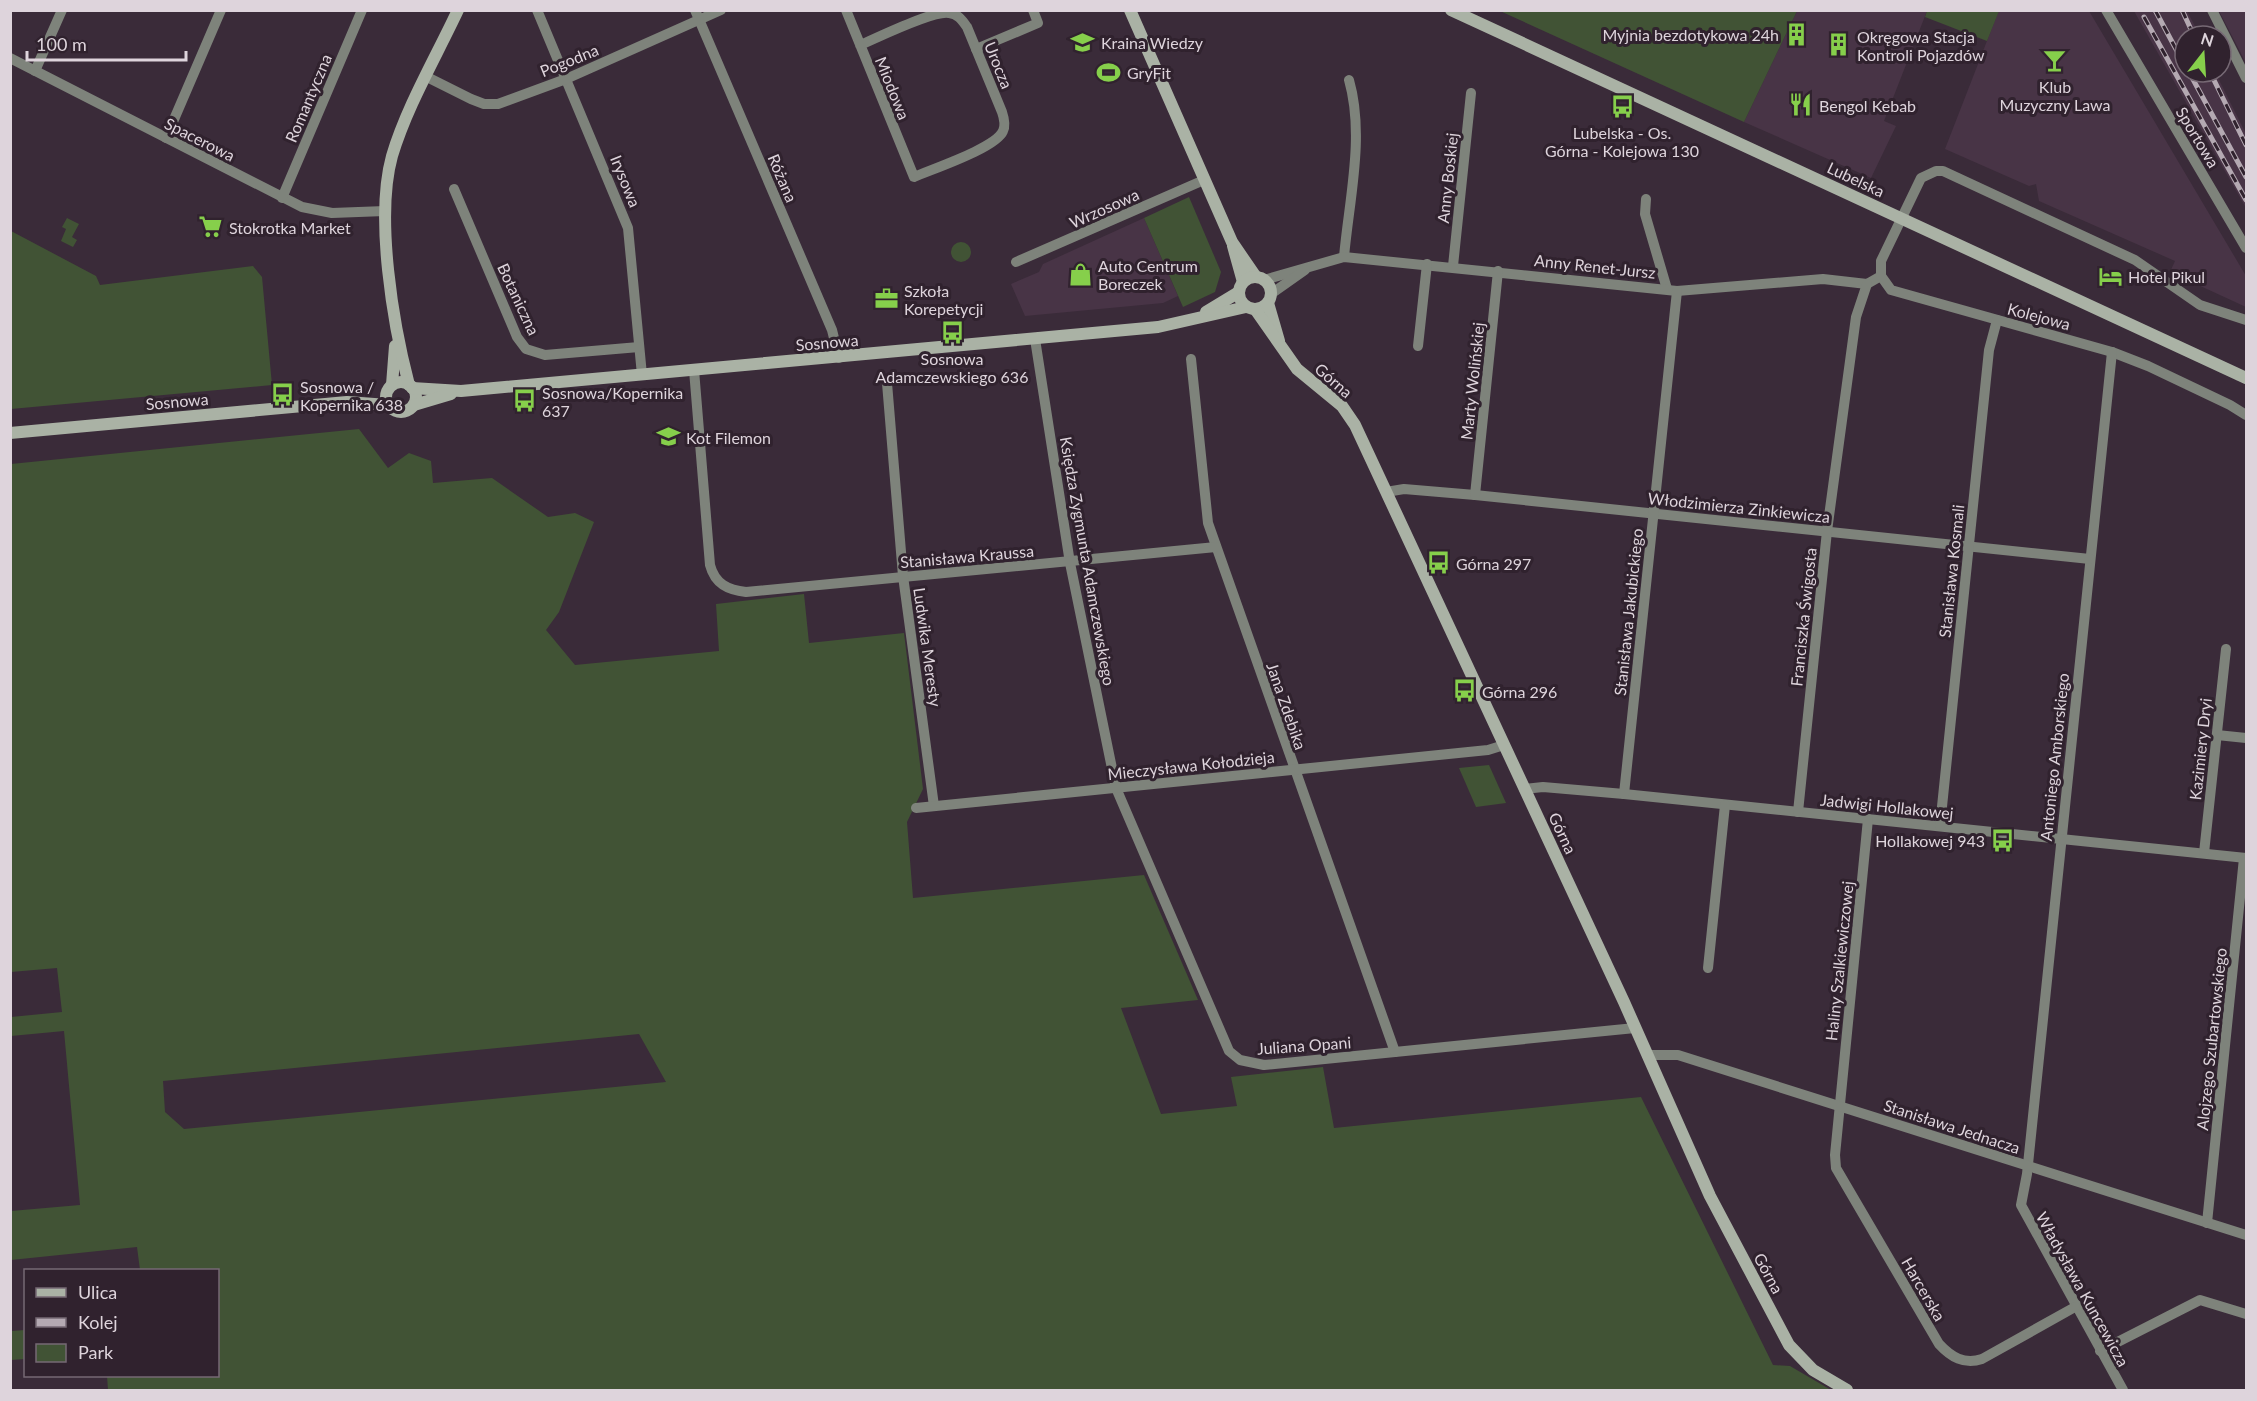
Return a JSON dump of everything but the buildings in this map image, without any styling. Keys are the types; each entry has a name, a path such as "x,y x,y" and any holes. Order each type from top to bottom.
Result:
{"street":[{"path":"35,71 62,10"},
{"path":"166,138 221,10"},
{"name":"Romantyczna","path":"282,198 362,10"},
{"path":"396,336 389,394 399,412 408,411 414,405 416,396 396,336 385,211 387,182 393,155 458,10"},
{"name":"Irysowa","path":"537,10 628,228 642,375"},
{"name":"Pogodna","path":"427,76 484,104 498,104 566,79 697,15 721,10"},
{"name":"Miodowa","path":"846,10 914,177"},
{"path":"976,49 1038,23 1033,10"},
{"path":"1130,10 1232,242 1260,279"},
{"name":"Lubelska","path":"1451,10 2247,378"},
{"name":"Sportowa","path":"2106,10 2247,249"},
{"path":"2212,10 2247,78"},
{"name":"Urocza","path":"860,45 944,13 951,13 963,21 1002,112 1005,123 1002,132 989,144 914,177"},
{"name":"Różana","path":"697,15 832,330 839,358"},
{"name":"Spacerowa","path":"10,58 302,207 325,213 385,211"},
{"path":"1344,257 1356,144 1355,116 1348,80"},
{"name":"Anny Boskiej","path":"1453,266 1471,93"},
{"path":"1867,284 1881,276 1881,261 1921,178 1936,171 1943,171 2135,260 2200,305 2247,320"},
{"name":"Wrzosowa","path":"1016,262 1204,180"},
{"name":"Botaniczna","path":"454,189 517,337 526,349 545,355 639,347"},
{"name":"Stanisława Jakubickiego","path":"1624,794 1653,513 1672,290 1645,214 1646,199"},
{"path":"1232,242 1241,287"},
{"name":"Anny Renet-Jursz","path":"1260,279 1306,270 1344,257 1453,266 1672,290 1823,279 1867,284"},
{"path":"1418,346 1427,264"},
{"name":"Anny Renet-Jursz","path":"1270,298 1306,270"},
{"name":"Marty Wolińskiej","path":"1475,495 1498,271"},
{"name":"Kolejowa","path":"1881,276 1892,290 2112,352 2210,395 2247,415"},
{"name":"Sosnowa","path":"1195,319 1241,287 1260,279"},
{"name":"Górna","path":"1260,279 1270,298 1281,348"},
{"name":"Franciszka Świgosta","path":"1798,812 1827,531 1856,317 1867,284"},
{"name":"Górna","path":"1241,287 1240,300 1251,308 1297,369 1342,406 1354,425 1635,1028 1710,1196 1793,1350 1813,1370 1847,1390"},
{"name":"Sosnowa","path":"411,386 461,391 1158,327 1251,308 1270,298"},
{"name":"Stanisława Kosmali","path":"1940,826 1989,350 1997,320"},
{"name":"Księdza Zygmunta Adamczewskiego","path":"1035,339 1070,563 1116,788"},
{"name":"Antoniego Amborskiego","path":"2027,1166 2112,352"},
{"name":"Jana Zdebika","path":"1191,359 1208,523 1293,770 1395,1053"},
{"name":"Stanisława Kraussa","path":"694,370 710,566 712,574 722,584 746,592 903,576 1070,563 1216,547"},
{"path":"389,394 401,382 411,386"},
{"name":"Ludwika Meresty","path":"887,383 903,576 934,806"},
{"name":"Sosnowa","path":"414,405 461,391"},
{"name":"Sosnowa","path":"10,433 347,402 389,394"},
{"name":"Włodzimierza Zinkiewicza","path":"1386,492 1404,489 1475,495 2090,559"},
{"name":"Kazimiery Dryi","path":"2204,853 2226,649"},
{"path":"2217,735 2247,738"},
{"name":"Mieczysława Kołodzieja","path":"916,808 1488,750 1504,745"},
{"name":"Juliana Opani","path":"1116,788 1229,1051 1240,1060 1264,1065 1635,1028"},
{"name":"Jadwigi Hollakowej","path":"1524,789 1543,788 1624,794 2245,858"},
{"path":"1708,968 1725,805"},
{"name":"Haliny Szalkiewiczowej","path":"1840,1106 1868,819"},
{"name":"Alojzego Szubartowskiego","path":"2207,1223 2245,858"},
{"name":"Stanisława Jednacza","path":"1647,1056 1678,1055 2247,1236"},
{"name":"Harcerska","path":"1840,1106 1835,1155 1836,1168 1939,1344 1948,1354 1974,1362 2075,1307"},
{"name":"Władysława Kuncewicza","path":"2027,1166 2021,1205 2024,1214 2123,1390"},
{"path":"2100,1351 2200,1300 2247,1314"}],"shaded area":[{"path":"1999,10 2089,11 2246,276 2246,307 2170,272 2175,261 2039,201 2036,184 2029,186 1945,149"},
{"path":"1797,11 1927,11 1884,121 1896,126 1871,178 1744,122"},
{"path":"2134,11 2187,11 2194,24 2173,24 2173,80"},
{"path":"2219,11 2246,11 2246,63 2233,38 2233,24 2226,24"},
{"path":"2176,84 2221,84 2246,134 2246,208"},
{"path":"1144,218 1178,296 1163,303 1025,316 1011,284 1039,272 1043,264"}],"green space":[{"path":"1927,10 1999,11 1987,41 1925,17"},
{"path":"1500,11 1797,11 1744,122"},
{"path":"1189,197 1221,272 1215,292 1183,307 1144,218"},
{"path":"67,218 79,224 72,237 77,240 73,247 61,241 66,229 62,227"},
{"path":"11,231 96,276 100,285 253,266 262,277 272,385 11,409"},
{"path":"961,242 968,245 971,252 968,259 961,262 954,259 951,252 954,245"},
{"path":"359,429 388,468 409,453 431,461 433,483 492,478 548,517 575,513 594,522 559,612 546,630 575,665 719,651 716,604 804,594 809,643 904,633 923,789 907,822 913,898 1144,875 1198,1000 1121,1008 1161,1114 1237,1106 1231,1077 1323,1067 1334,1128 1641,1097 1773,1365 1790,1366 1831,1390 108,1390 107,1377 219,1377 219,1269 140,1269 137,1247 11,1260 11,1211 80,1205 64,1031 11,1036 11,1017 62,1012 57,968 11,972 11,464","holes":["639,1034 666,1082 184,1129 165,1112 163,1081"]},
{"path":"1489,765 1506,803 1476,807 1459,768"},
{"path":"24,1330 24,1359 11,1360 11,1331"}],"railway":[{"path":"2155,10 2173,44"},
{"path":"2182,10 2188,24"},
{"path":"2144,17 2246,200"},
{"path":"2196,84 2246,177"},
{"path":"2216,84 2246,145"}],"place":[{"name":"Myjnia bezdotykowa 24h","path":"1797,34"},
{"name":"Kraina Wiedzy","path":"1083,42"},
{"name":"Okręgowa Stacja Kontroli Pojazdów","path":"1839,45"},
{"name":"Klub Muzyczny Lawa","path":"2055,61"},
{"name":"GryFit","path":"1109,72"},
{"name":"Bengol Kebab","path":"1801,105"},
{"name":"Lubelska - Os. Górna - Kolejowa 130","path":"1622,107"},
{"name":"Stokrotka Market","path":"211,227"},
{"name":"Auto Centrum Boreczek","path":"1080,274"},
{"name":"Hotel Pikul","path":"2110,276"},
{"name":"Szkoła Korepetycji","path":"886,299"},
{"name":"Sosnowa Adamczewskiego 636","path":"952,333"},
{"name":"Sosnowa / Kopernika 638","path":"282,395"},
{"name":"Sosnowa/Kopernika 637","path":"524,401"},
{"name":"Kot Filemon","path":"668,437"},
{"name":"Górna 297","path":"1438,563"},
{"name":"Górna 296","path":"1464,691"},
{"name":"Hollakowej 943","path":"2003,840"}]}
